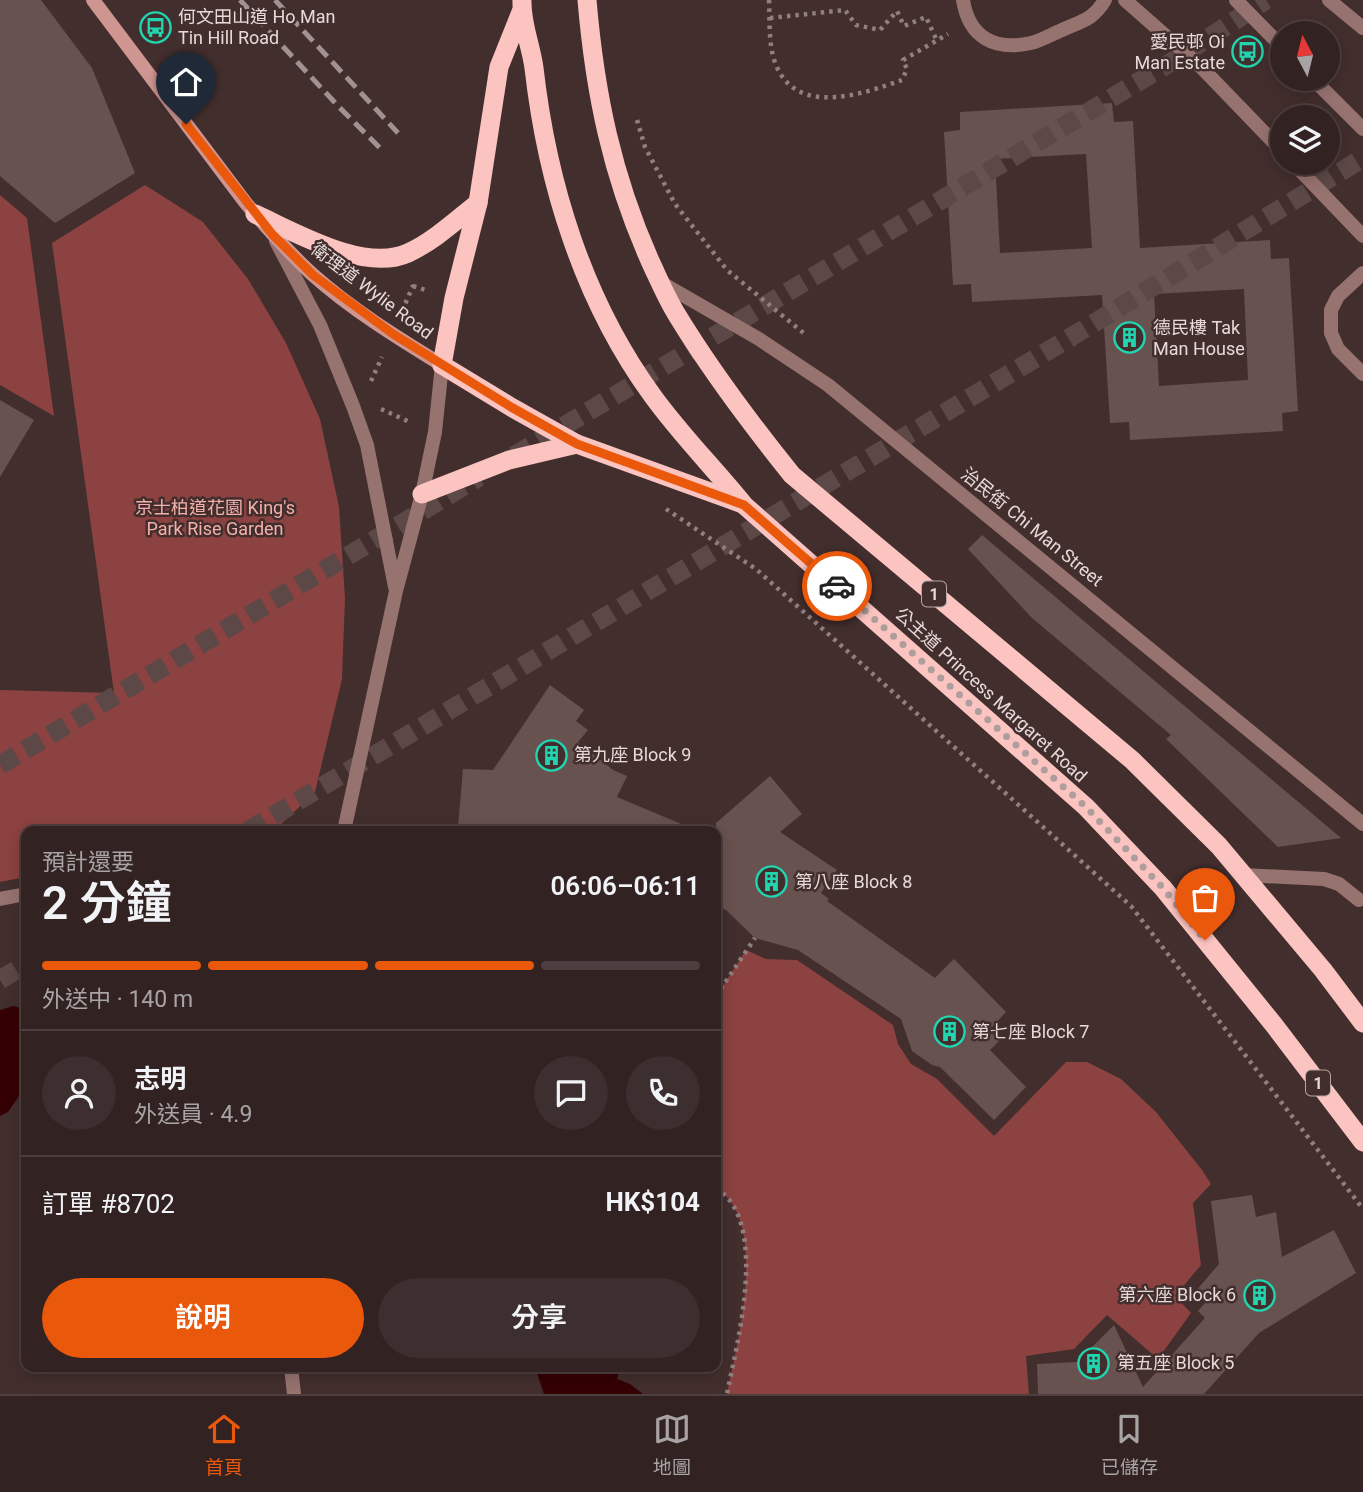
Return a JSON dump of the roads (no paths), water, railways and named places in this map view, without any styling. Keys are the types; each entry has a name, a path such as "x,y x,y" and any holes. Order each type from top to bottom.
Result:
{"highway":[{"name":"公主道 Princess Margaret Road","path":"587,0 591,53 606,135 638,233 676,314 730,395 792,475 1132,760 1219,846 1323,970 1363,1023"},
{"path":"521,6 499,67 478,203 454,298 442,365 577,444 744,505"},
{"name":"公主道 Princess Margaret Road","path":"521,6 545,148 576,250 598,303 651,395 687,442 710,463 744,505 1086,807 1163,888 1274,1025 1363,1142"},
{"path":"255,214 329,248 358,257 377,258 404,255 428,243 478,203"},
{"path":"422,494 509,460 577,444"}],"main road":[{"name":"衛理道 Wylie Road","path":"93,0 272,234 313,275 393,334 442,365"}],"street":[{"path":"963,0 965,13 975,31 990,43 1010,44 1032,43 1095,16 1105,0"},
{"path":"1125,0 1201,67 1270,139"},
{"path":"1236,0 1270,35"},
{"path":"1329,0 1363,28"},
{"path":"1325,91 1363,129"},
{"path":"1305,175 1363,236"},
{"path":"272,234 320,325 354,406 366,445 396,591"},
{"path":"1363,273 1338,296 1331,310 1331,333 1338,349 1363,374"},
{"name":"治民街 Chi Man Street","path":"660,282 759,339 828,385 1363,824"},
{"path":"345,826 396,591 422,494 435,432 442,365"},
{"path":"1244,876 1324,879 1339,884 1355,896 1363,881"},
{"path":"0,899 21,895"},
{"path":"292,1372 294,1394"}],"tunnel":[{"path":"514,456 1178,58 1266,0"},
{"path":"256,826 1086,328 1363,158"},
{"path":"0,765 479,477"},
{"path":"0,980 21,967"}],"railway":[{"path":"240,0 380,148"},
{"path":"275,0 398,133"}],"place":[{"name":"何文田山道 Ho Man Tin Hill Road","path":"155,27"},
{"name":"愛民邨 Oi Man Estate","path":"1248,52"},
{"name":"德民樓 Tak Man House","path":"1130,338"},
{"name":"第九座 Block 9","path":"551,755"},
{"name":"第八座 Block 8","path":"772,882"},
{"name":"第七座 Block 7","path":"949,1032"},
{"name":"第六座 Block 6","path":"1259,1295"},
{"name":"第五座 Block 5","path":"1094,1363"}],"park label":[{"name":"京士柏道花園 King's Park Rise Garden","path":"215,518"}]}
